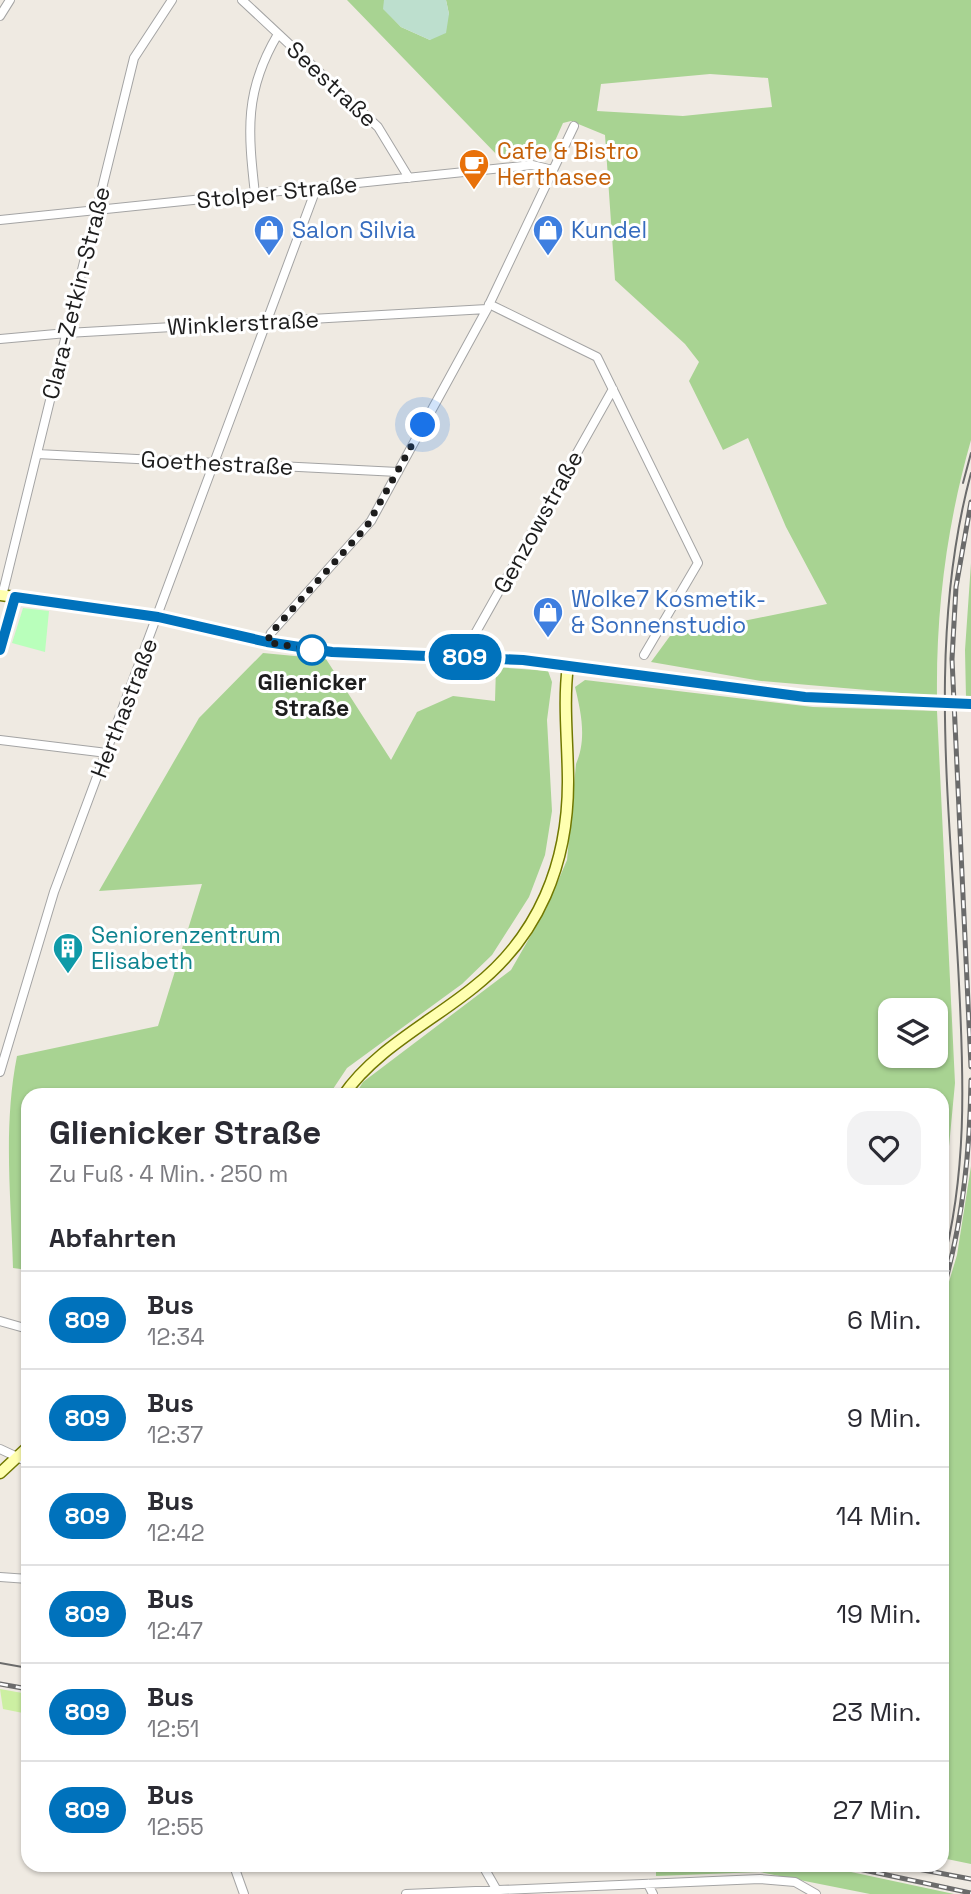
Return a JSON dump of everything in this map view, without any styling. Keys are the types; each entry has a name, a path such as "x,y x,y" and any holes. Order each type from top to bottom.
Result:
{"main road":[{"path":"1,596 158,617 267,642 344,653 466,657 568,665 805,697 971,705"},
{"path":"350,1088 372,1064 494,970 523,936 539,911 557,870 565,837 568,665"},
{"path":"0,1473 21,1460"}],"street":[{"path":"0,16 10,0"},
{"name":"Clara-Zetkin-Straße","path":"1,596 134,58 172,0"},
{"name":"Seestraße","path":"242,0 378,127 410,178"},
{"path":"255,194 249,114 259,70 278,34"},
{"path":"267,642 271,633 367,526 488,307 574,126"},
{"name":"Stolper Straße","path":"0,220 537,165 553,170"},
{"name":"Herthastraße","path":"0,1072 54,892 316,189"},
{"path":"488,307 597,357 698,563 644,655"},
{"name":"Winklerstraße","path":"0,339 488,307"},
{"name":"Genzowstraße","path":"466,657 467,649 613,389"},
{"name":"Goethestraße","path":"37,454 398,472"},
{"path":"0,650 15,597"},
{"path":"0,740 107,753"},
{"path":"0,1321 21,1327"},
{"path":"0,1449 21,1458"},
{"path":"0,1577 21,1578"},
{"path":"236,1872 244,1894"},
{"path":"486,1872 498,1892"},
{"path":"406,1894 773,1879 795,1882 816,1894"},
{"path":"648,1884 653,1894"}],"green space":[{"path":"347,0 384,0 384,9 401,27 430,40 449,14 446,0 971,0 971,440 949,535 941,599 937,696 761,681 651,662 670,636 827,604 786,527 748,438 723,450 689,381 699,362 685,344 615,280 605,135 571,121 563,123 550,152 499,157","holes":["710,74 768,78 772,107 683,116 597,111 601,84"]},
{"path":"384,0 446,0 449,14 446,33 430,40 401,27 383,9"},
{"path":"971,563 971,698 966,698 965,650"},
{"path":"23,608 49,611 45,652 12,643"},
{"path":"263,653 326,659 391,760 417,712 453,696 495,701 496,667 548,671 552,682 547,720 552,811 545,855 529,897 492,955 462,984 347,1068 334,1088 21,1088 21,1269 13,1268 9,1135 17,1056 158,1026 202,884 99,891 199,718"},
{"path":"585,680 813,707 937,711 955,1083 949,1146 949,1088 359,1088 363,1082 511,970 546,909 567,860 576,764 582,735 575,687"},
{"path":"971,1166 971,1864 949,1859 949,1282 957,1255"},
{"path":"0,1689 21,1693 21,1713 3,1709"},
{"path":"656,1872 760,1872 656,1876"},
{"path":"760,1872 851,1872 954,1894 870,1894"}],"tram line":[{"path":"963,483 971,453"},
{"path":"949,1237 960,1162 962,1056 947,792 945,664 957,536 971,473"},
{"path":"0,1663 21,1667"}],"railway":[{"path":"971,502 956,587 952,659 971,1067"},
{"path":"949,1267 964,1188 971,1080"},
{"path":"0,1684 21,1688"},
{"path":"873,1872 971,1893"},
{"path":"934,1872 971,1879"}],"bus line":[{"name":"809","path":"0,650 15,597 187,622 267,642 332,652 523,660 805,697 971,704"}],"place":[{"name":"Cafe & Bistro Herthasee","path":"474,191"},
{"name":"Salon Silvia","path":"269,257"},
{"name":"Kundel","path":"548,257"},
{"name":"Wolke7 Kosmetik- & Sonnenstudio","path":"548,639"},
{"name":"Glienicker Straße","path":"312,650"},
{"name":"Seniorenzentrum Elisabeth","path":"68,975"}],"route":[{"path":"312,650 267,642 271,633 371,521 423,425"}]}
